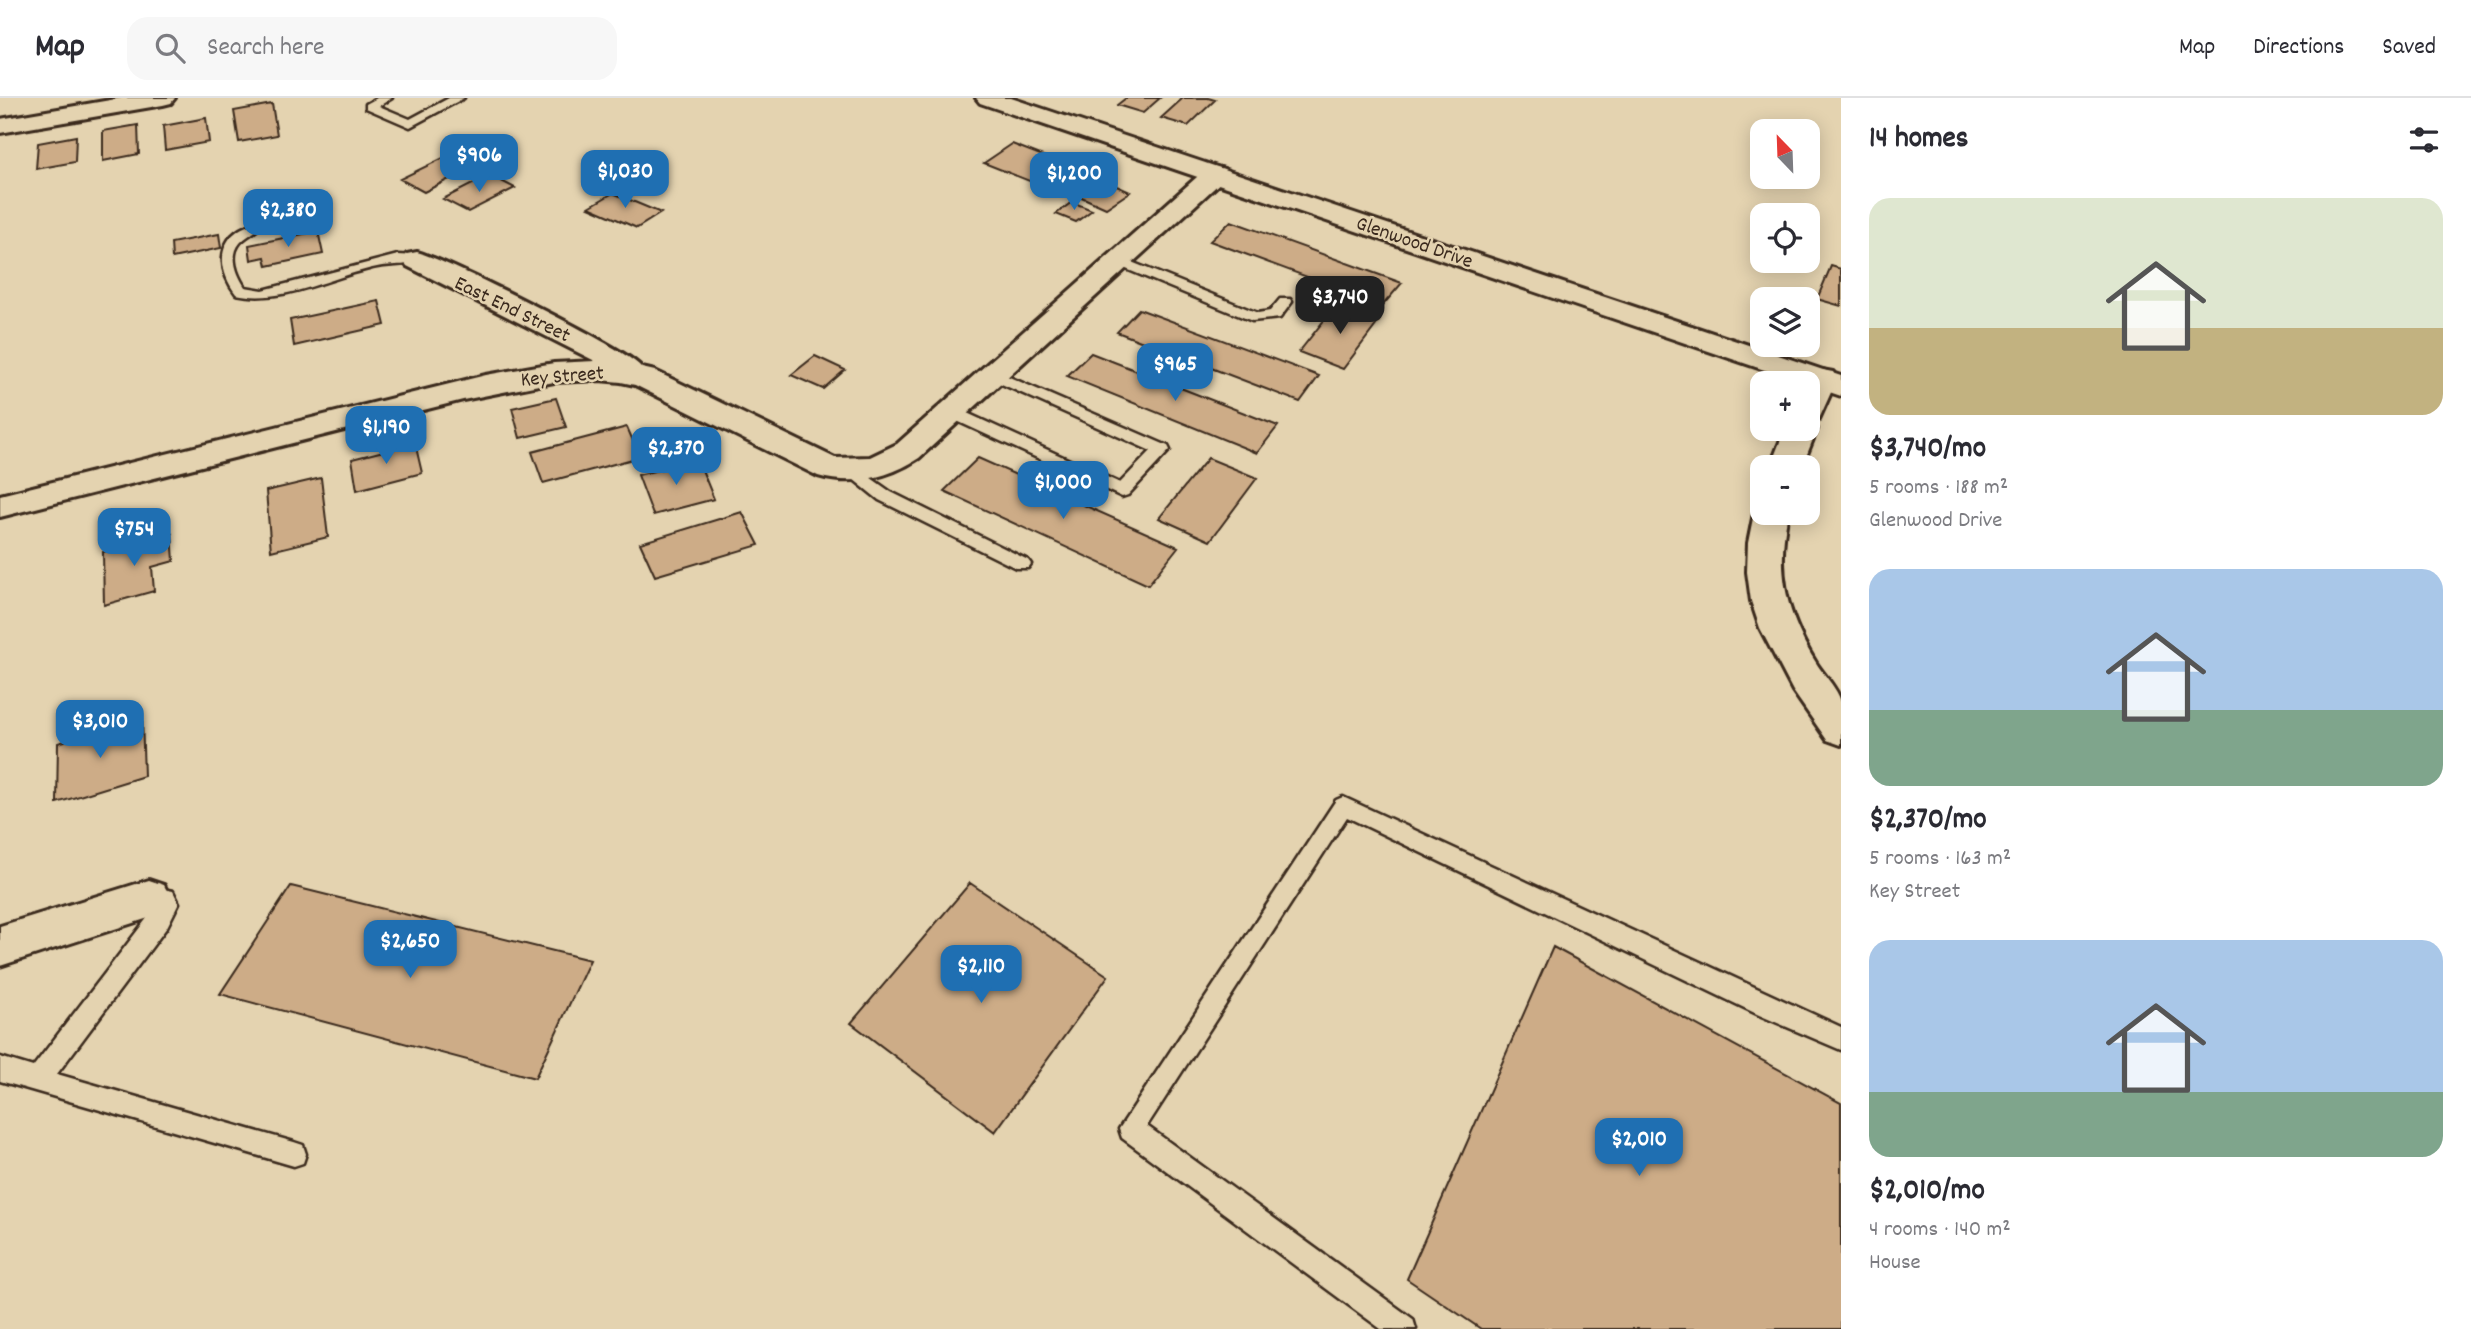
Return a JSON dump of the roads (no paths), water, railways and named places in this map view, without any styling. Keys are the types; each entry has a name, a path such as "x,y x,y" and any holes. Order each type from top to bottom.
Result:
{"street":[{"path":"0,126 163,98"},
{"name":"Glenwood Drive","path":"988,98 1831,383"},
{"name":"Key Street","path":"0,506 524,376 597,369 644,378 829,468 854,471 891,463 993,375 1215,174"},
{"name":"East End Street","path":"417,260 589,345 644,378"},
{"path":"1820,397 1831,383"},
{"path":"1767,525 1763,573 1773,620 1805,681 1841,729"},
{"path":"0,946 149,899"}],"lane":[{"path":"386,98 370,106 410,123 458,98"},
{"path":"252,228 233,242 227,262 231,279 241,291 262,294 375,263 398,259 417,260"},
{"path":"1119,261 1257,318 1275,315 1285,302"},
{"path":"951,412 1122,491 1162,450 993,375"},
{"path":"854,471 885,496 1022,564"},
{"path":"1403,1329 1131,1129 1343,806 1767,1007 1841,1039"},
{"path":"38,1080 159,920 168,903 165,898 149,899"},
{"path":"0,1069 294,1153"}]}
